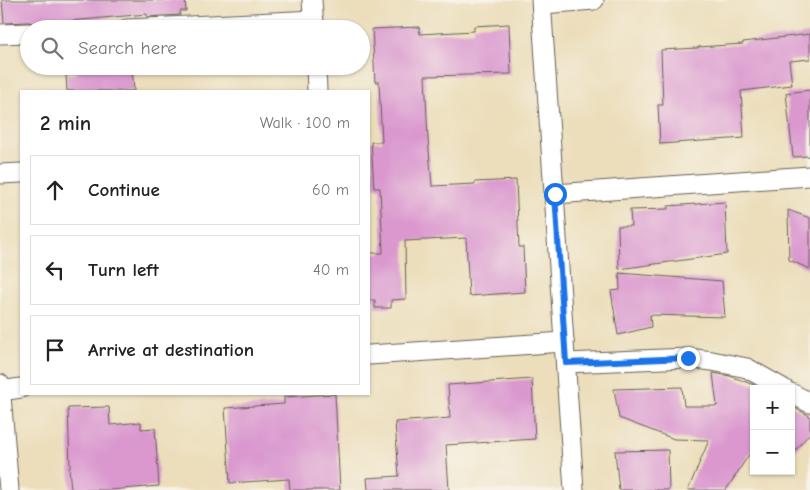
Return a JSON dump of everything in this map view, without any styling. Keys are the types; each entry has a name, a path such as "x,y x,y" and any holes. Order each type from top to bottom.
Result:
{"street":[{"path":"312,0 314,20"},
{"path":"574,490 542,2 594,0"},
{"path":"0,34 20,33"},
{"path":"316,75 317,90"},
{"path":"0,174 20,172"},
{"path":"555,194 810,176"},
{"path":"370,355 564,342"},
{"path":"566,363 688,358 712,360 747,368 777,385"},
{"path":"0,384 10,490"},
{"path":"0,391 20,388"},
{"path":"795,395 810,403"}],"building":[{"path":"2,0 185,0 186,11 180,11 180,15 147,17 147,14 80,20 20,20 20,22 4,23"},
{"path":"509,24 511,74 425,76 432,186 516,180 519,247 523,247 525,292 469,296 466,238 405,241 406,299 391,300 391,308 375,308 375,300 370,300 370,253 383,253 380,188 374,188 371,142 382,142 379,82 375,82 372,29 419,27 420,34 474,31 474,26"},
{"path":"810,34 810,59 789,61 792,85 741,91 744,138 660,144 658,105 663,105 661,50 743,44 743,42"},
{"path":"66,75 133,75 134,90 67,90"},
{"path":"810,90 810,156 793,157 786,93"},
{"path":"725,202 727,254 619,269 618,226 631,226 630,210 668,209 668,206"},
{"path":"788,210 810,218 810,269 789,260"},
{"path":"619,273 722,281 725,317 650,315 651,327 618,335 611,291 620,290"},
{"path":"713,373 730,376 754,385 750,385 750,453 726,490 688,490 709,440 674,439 619,418 614,389 682,387 684,406 717,406"},
{"path":"532,379 535,439 446,445 449,490 368,490 367,478 399,476 395,422 450,418 448,385"},
{"path":"335,395 340,490 290,490 289,479 230,483 225,408 284,404 284,397"},
{"path":"109,407 110,425 141,422 141,429 155,428 159,486 110,490 71,490 68,408"},
{"path":"795,408 810,416 810,433 795,451"},
{"path":"668,450 669,490 619,490 615,451"}],"route":[{"path":"555,194 566,363 688,358"}]}
